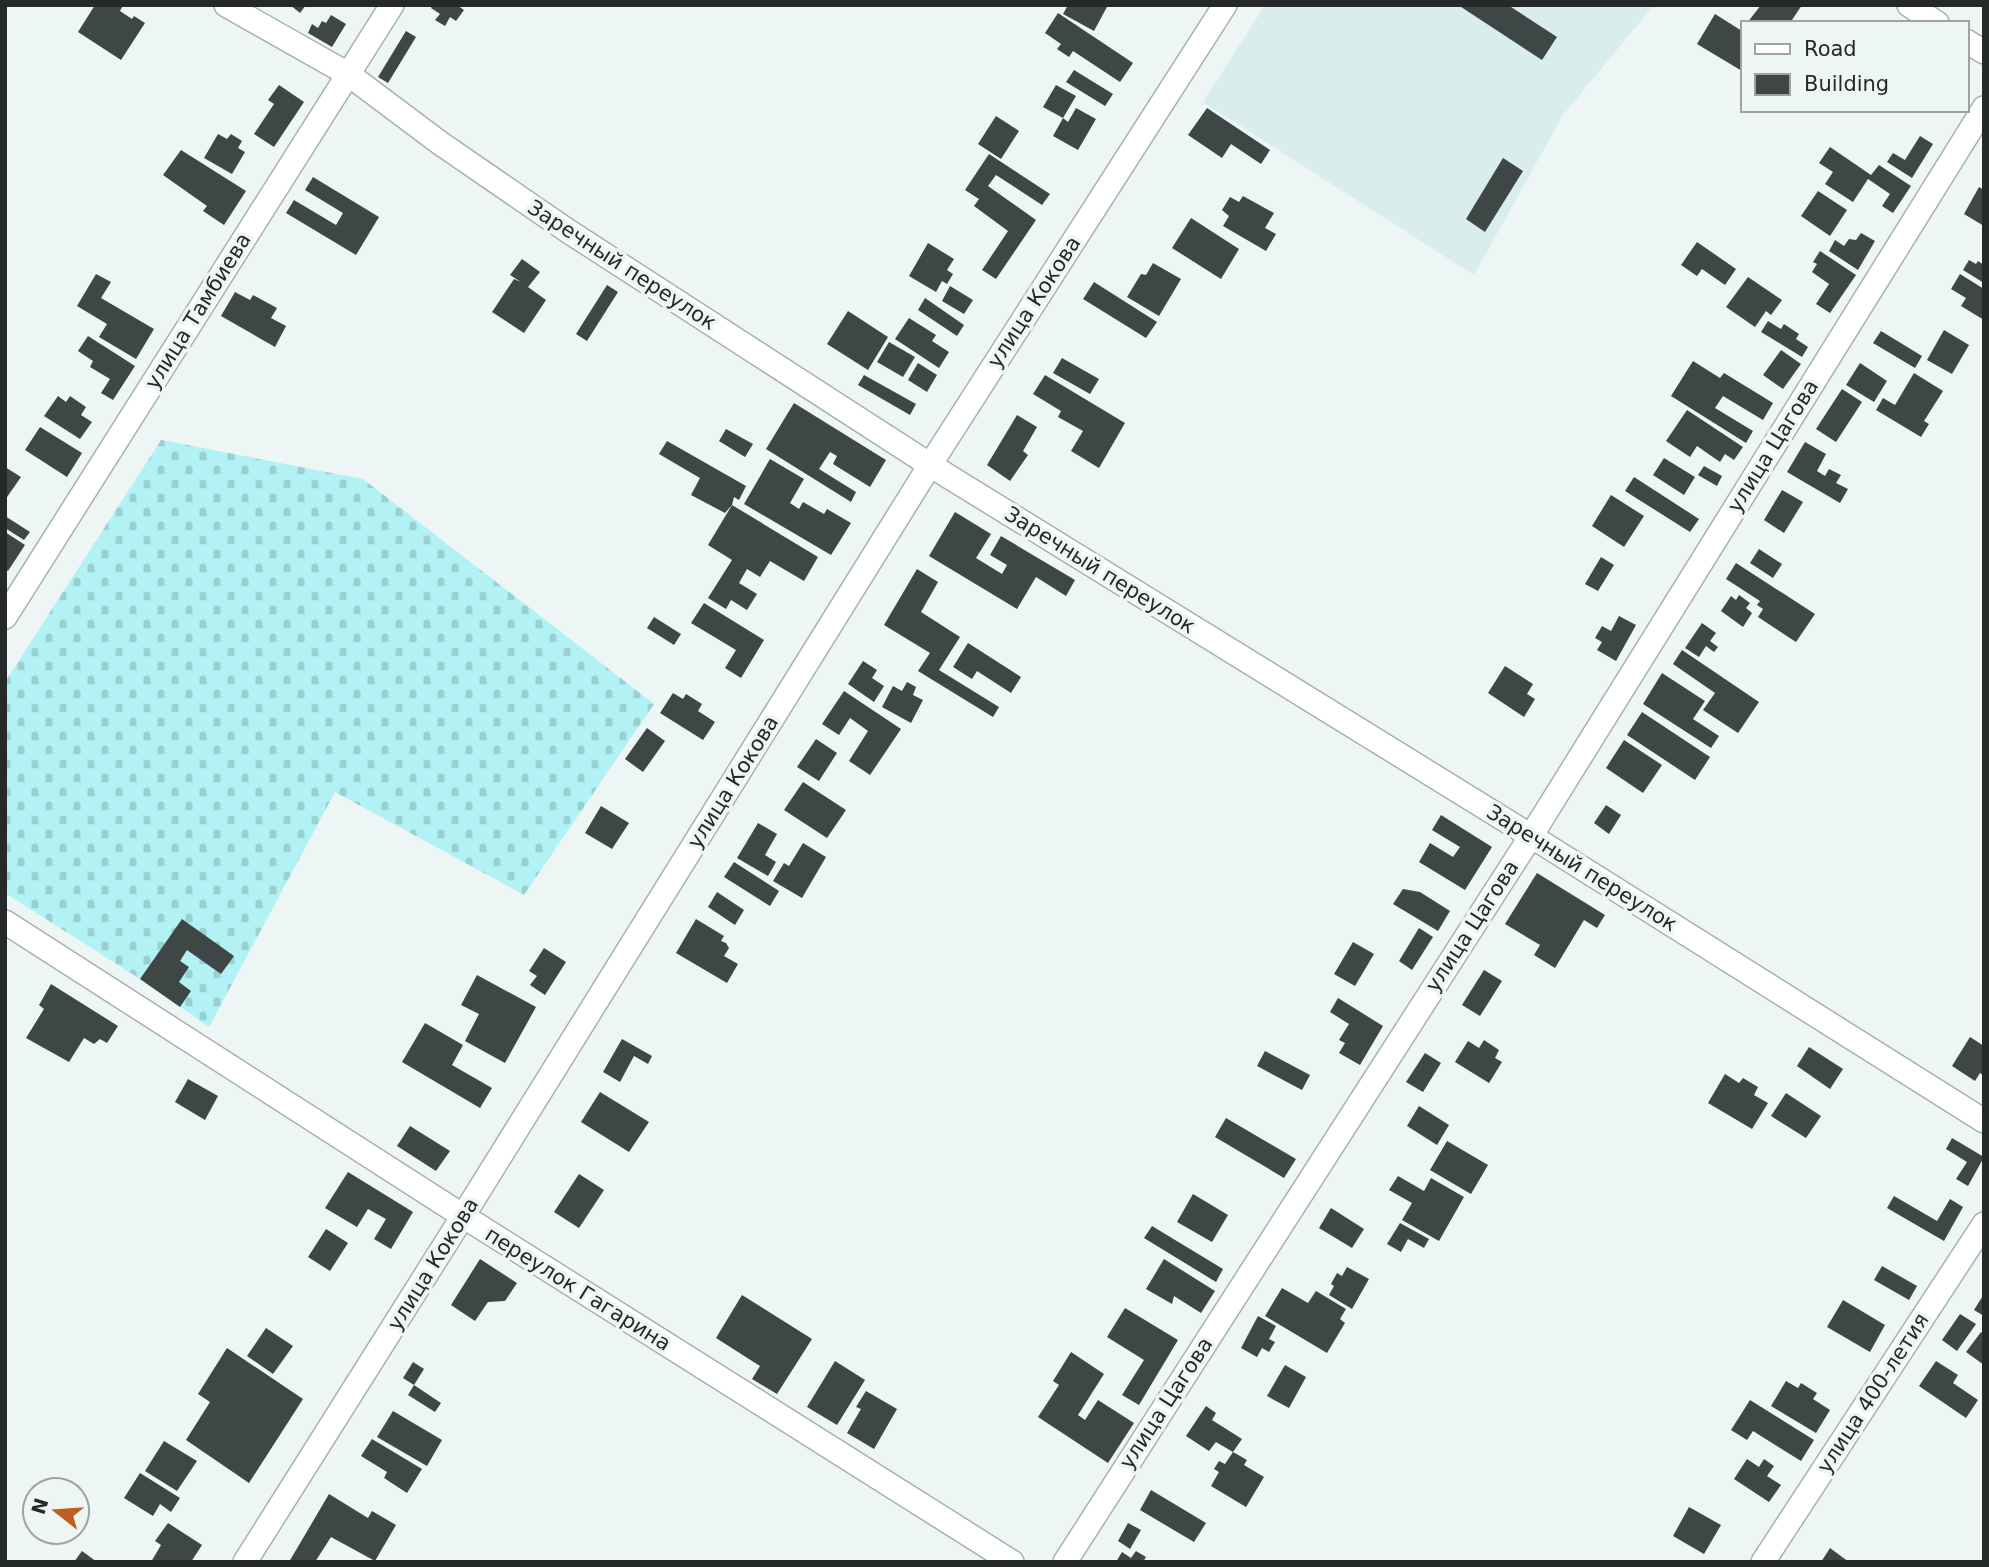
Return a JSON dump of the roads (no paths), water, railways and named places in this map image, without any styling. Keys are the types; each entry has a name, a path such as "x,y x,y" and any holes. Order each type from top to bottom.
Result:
{"street":[{"name":"Заречный переулок","path":"226,5 348,74 440,143 569,231 930,465 1531,836 1984,1121"},
{"name":"улица Тамбиева","path":"5,617 391,5"},
{"name":"улица Кокова","path":"245,1562 930,465 1224,5"},
{"path":"1909,5 1934,21"},
{"path":"1968,42 1984,51"},
{"name":"улица Цагова","path":"1065,1562 1531,836 1984,108"},
{"name":"переулок Гагарина","path":"5,922 463,1216 1012,1562"},
{"name":"улица 400-летия","path":"1763,1562 1984,1224"}]}
